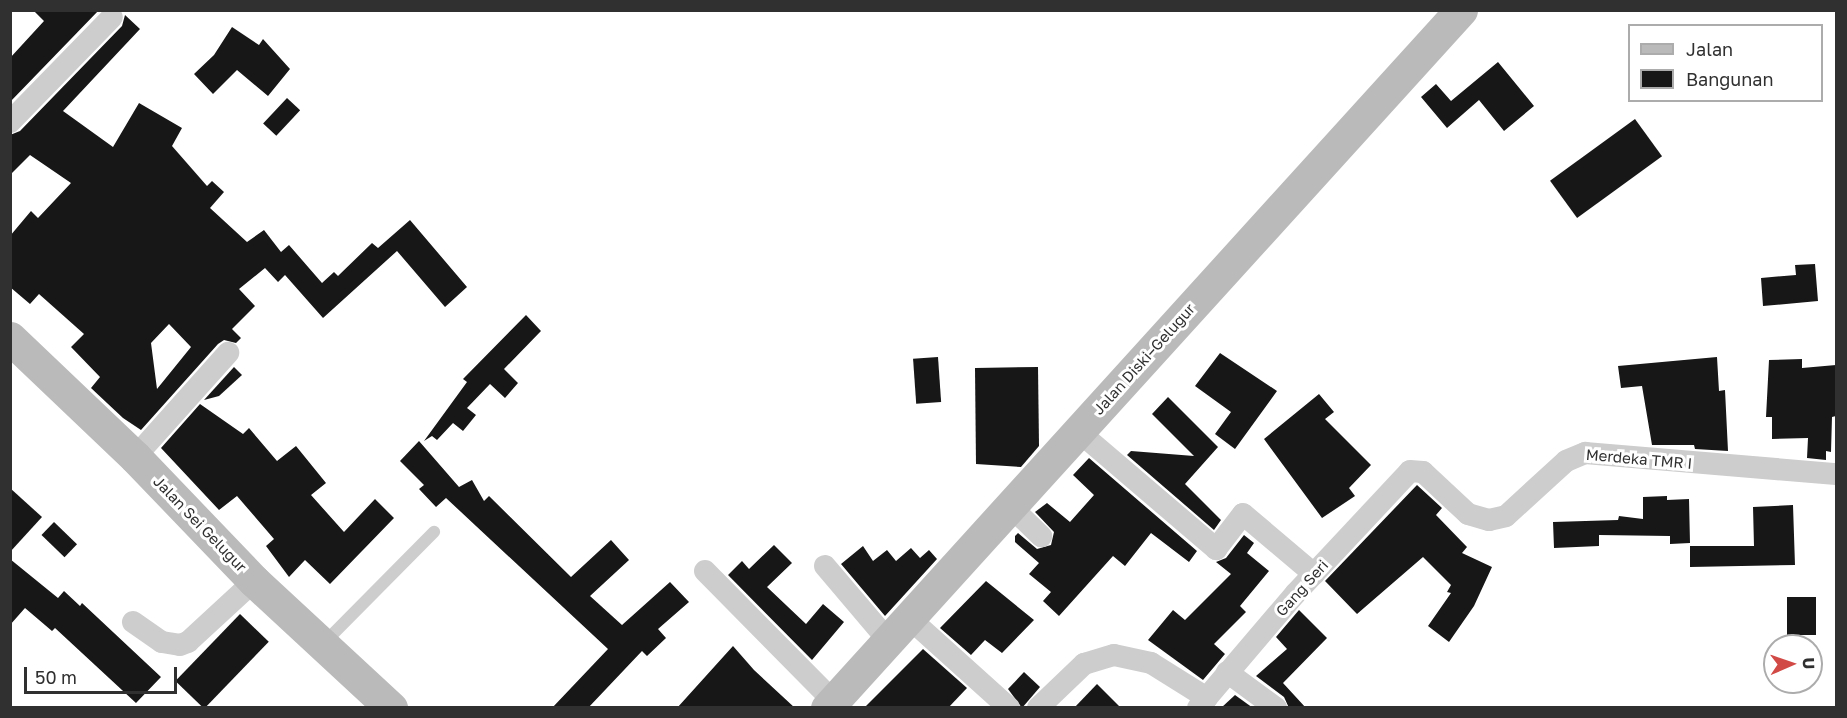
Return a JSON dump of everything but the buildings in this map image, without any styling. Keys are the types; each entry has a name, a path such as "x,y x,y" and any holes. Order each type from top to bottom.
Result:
{"main road":[{"name":"Jalan Diski–Gelugur","path":"830,704 1461,10"},
{"name":"Jalan Sei Gelugur","path":"10,338 135,457 254,581 391,708"}],"street":[{"path":"10,122 112,17"},
{"path":"135,457 228,353"},
{"path":"1078,431 1216,549 1243,514 1314,574"},
{"name":"Merdeka TMR I","path":"1410,471 1423,472 1468,514 1489,519 1506,516 1566,461 1586,453 1836,474"},
{"name":"Gang Seri","path":"1203,703 1227,672 1314,574 1410,471"},
{"path":"1009,505 1041,536"},
{"path":"825,566 898,628 1009,708"},
{"path":"705,571 830,704"},
{"path":"133,622 162,642 180,645 188,642 254,581"},
{"path":"1038,708 1084,664 1114,655 1151,663 1203,703"},
{"path":"1227,672 1276,708"}],"lane":[{"path":"323,645 434,532"}]}
